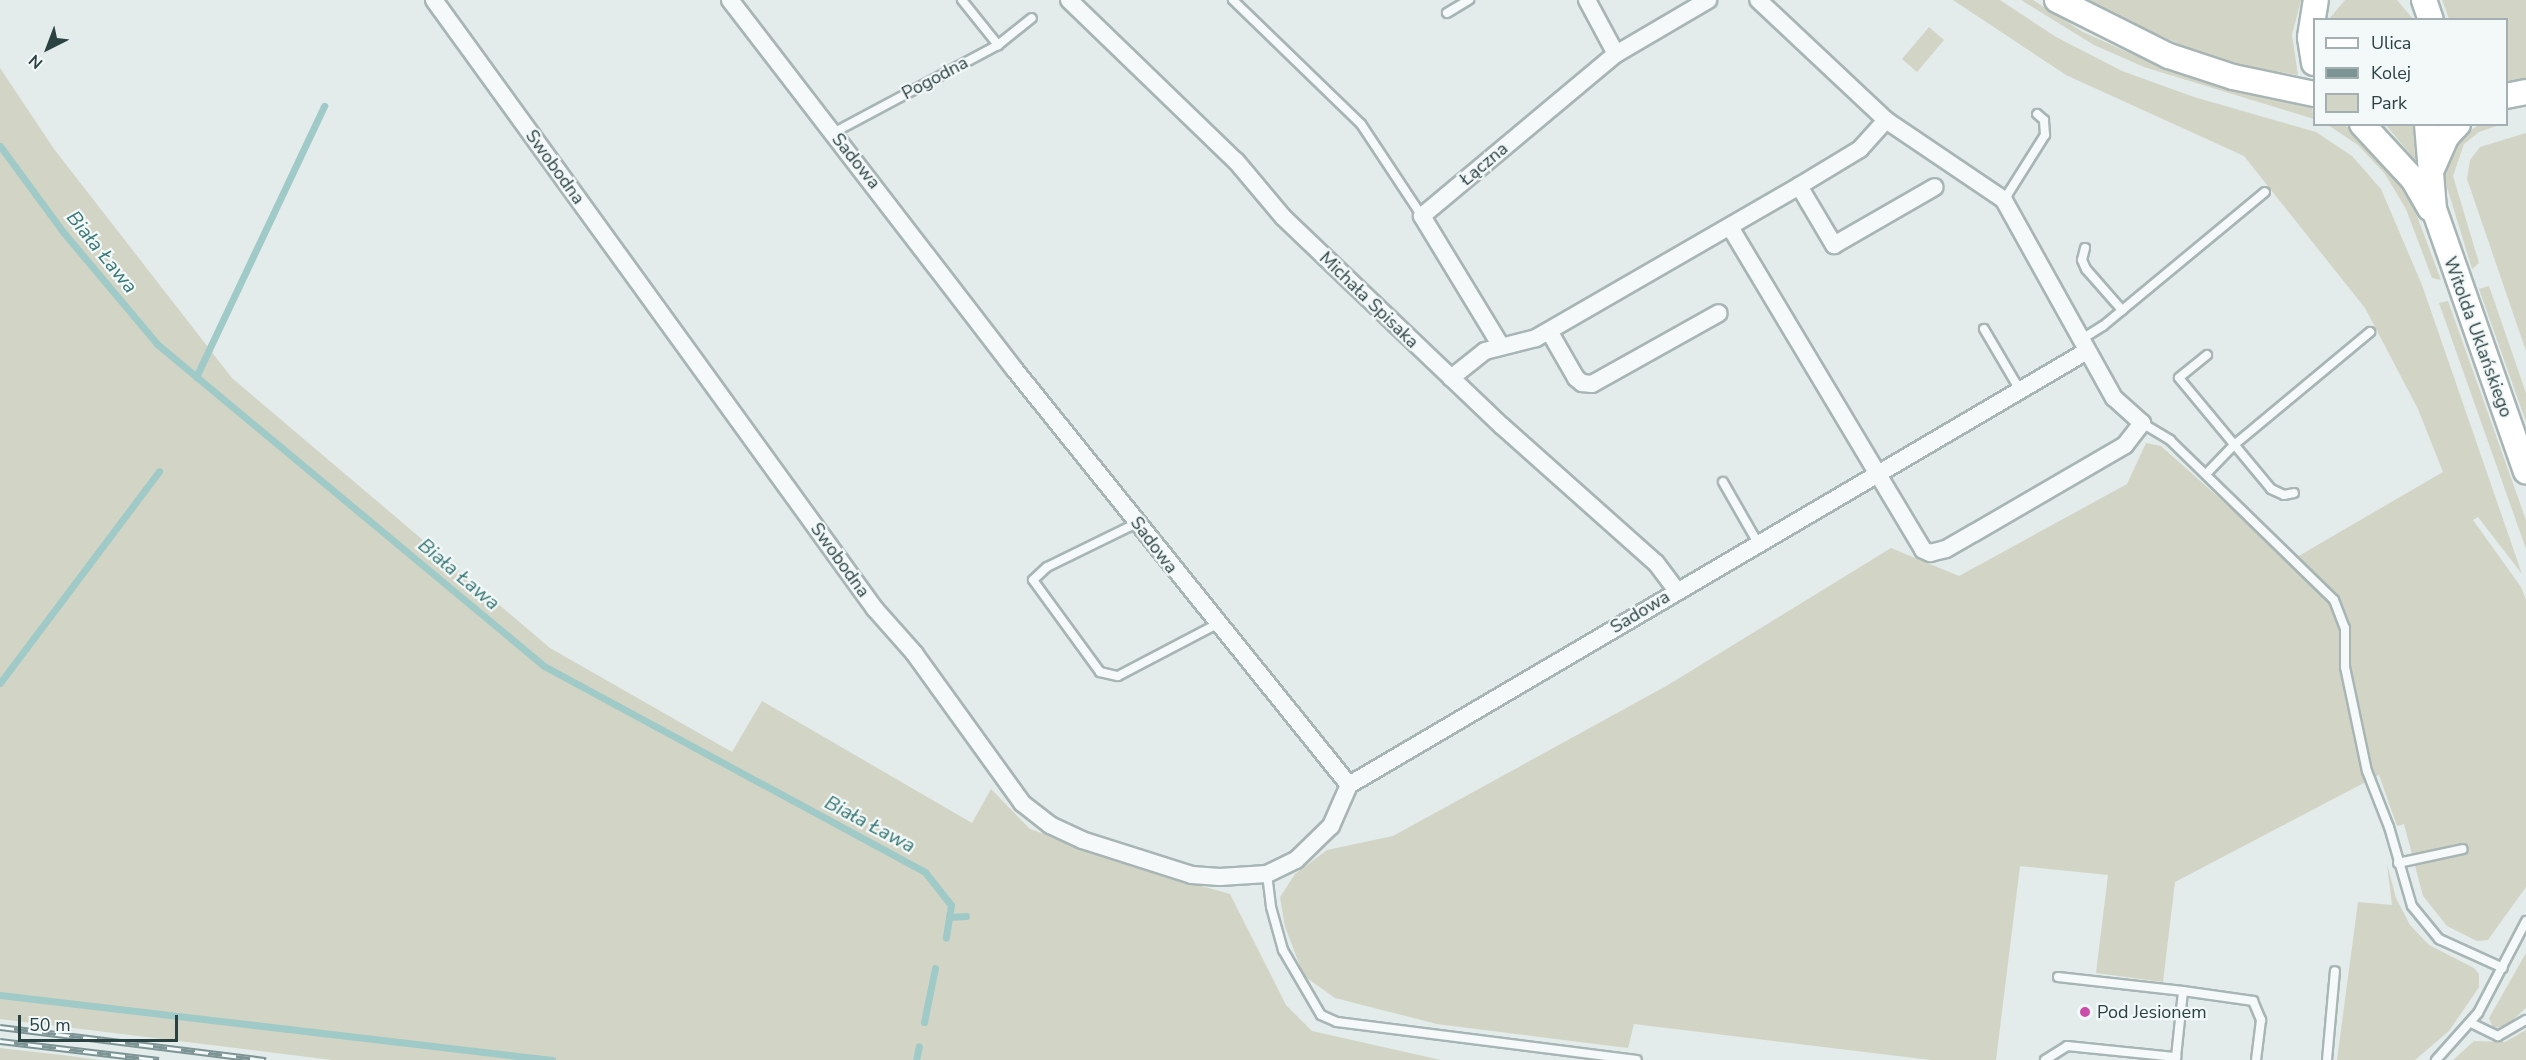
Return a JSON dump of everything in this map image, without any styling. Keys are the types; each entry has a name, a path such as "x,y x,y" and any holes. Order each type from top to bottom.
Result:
{"street":[{"name":"Swobodna","path":"434,0 875,609 914,653 1014,795 1040,818 1070,835 1192,875 1267,874 1296,860 1326,833 1336,818 1349,785"},
{"name":"Sadowa","path":"730,0 1216,624 1349,785 2020,390 2085,345"},
{"name":"Michała Spisaka","path":"1069,0 1230,155 1282,217 1451,378 1656,563 1677,591"},
{"path":"1587,0 1616,54"},
{"name":"Łączna","path":"1422,216 1616,54 1708,0"},
{"path":"1730,227 1918,545 1930,553 1937,552 2117,450 2142,423 2118,403 2004,200 1886,120 1758,0"},
{"path":"2057,0 2169,56 2233,77 2313,94"},
{"path":"2313,18 2316,0"},
{"path":"2424,0 2430,18"},
{"path":"2313,18 2310,37 2313,56"},
{"path":"1451,378 1485,351 1528,342 1730,227 1860,149 1886,120"},
{"name":"Witolda Uklańskiego","path":"2364,126 2413,179 2443,237"},
{"name":"Witolda Uklańskiego","path":"2427,126 2432,198 2443,237 2526,471"},
{"path":"2430,174 2442,146 2457,126"},
{"path":"1799,186 1834,245 1935,187"},
{"path":"1422,216 1501,346"},
{"path":"1549,331 1576,378 1582,384 1592,384 1719,313"}],"lane":[{"path":"963,0 998,45"},
{"path":"1233,0 1360,124 1422,216"},
{"path":"1447,13 1469,0"},
{"name":"Pogodna","path":"833,133 998,45 1032,18"},
{"path":"2004,200 2045,135 2044,120 2037,114"},
{"path":"2085,345 2122,310 2265,192"},
{"path":"2085,248 2082,260 2086,269 2122,310"},
{"path":"1984,329 2020,390"},
{"path":"2206,474 2234,445 2370,332"},
{"path":"2207,355 2179,378 2271,489 2284,495 2294,493"},
{"path":"2142,423 2170,440 2206,474 2325,587 2341,611 2345,667 2367,771 2412,906 2430,932 2459,950 2503,968"},
{"path":"1723,482 1758,543"},
{"path":"1137,523 1047,567 1034,580 1100,672 1118,676 1216,624"},
{"path":"2398,863 2463,849"},
{"path":"1267,874 1271,907 1283,950 1321,1015 1337,1022 1637,1060"},
{"path":"2436,1060 2471,1023 2503,968 2526,921"},
{"path":"2327,1060 2335,972"},
{"path":"2058,977 2253,1001 2261,1020 2256,1060"},
{"path":"2045,1060 2067,1046 2176,1057 2183,991"},
{"path":"2471,1023 2498,1036 2526,1020"}],"green space":[{"path":"1953,0 2000,0 2056,37 2122,71 2194,97 2316,132 2352,156 2381,189 2422,285 2522,574 2478,517 2473,520 2521,587 2526,600 2526,887 2488,940 2477,941 2447,926 2423,896 2404,824 2397,826 2379,775 2175,882 2163,982 2096,973 2108,875 2020,866 1996,1060 1931,1060 1634,1024 1628,1048 1437,1024 1335,998 1304,976 1285,927 1280,897 1295,874 1327,850 1393,836 1668,685 1891,548 1959,576 2127,484 2146,443 2161,446 2290,561 2443,472 2418,409 2365,308 2244,156 2066,75"},
{"path":"2021,0 2033,0 2083,32 2154,64 2234,91 2312,108 2313,119 2144,67 2094,45"},
{"path":"2084,0 2301,0 2292,35 2298,75 2250,67 2192,50"},
{"path":"2345,0 2397,0 2412,18 2330,18"},
{"path":"2442,0 2526,0 2526,80 2508,83 2508,18 2449,18"},
{"path":"1929,27 1944,40 1917,72 1902,59"},
{"path":"0,68 54,149 232,378 550,648 732,752 762,701 972,823 991,789 1030,829 1149,871 1230,894 1286,1005 1312,1031 1441,1060 332,1060 0,1019"},
{"path":"2330,126 2346,126 2353,130 2395,173 2411,200 2441,280 2432,278 2406,209 2385,174 2358,145"},
{"path":"2387,126 2413,126 2416,159"},
{"path":"2477,126 2496,126 2479,132 2464,144 2453,176 2479,263 2472,269 2443,174 2459,138"},
{"path":"2526,133 2526,351 2467,179 2470,160 2480,147"},
{"path":"2489,286 2526,393 2526,422 2479,289"},
{"path":"2448,301 2526,520 2526,549 2439,303"},
{"path":"2387,864 2396,898 2410,925 2429,945 2474,968 2479,974 2479,987 2449,1031 2415,1060 2337,1060 2358,902 2392,905"},
{"path":"2526,953 2526,1008 2506,1026 2493,1028 2489,1018"},
{"path":"2526,1030 2526,1060 2453,1060 2474,1041 2505,1042"},
{"path":"0,1048 62,1055 100,1060 0,1060"}],"waterway":[{"path":"196,377 324,106"},
{"name":"Biała Ława","path":"0,146 64,233 157,344 544,666 925,872 951,905 946,938"},
{"path":"0,683 159,471"},
{"path":"949,917 966,916"},
{"name":"Biała Ława","path":"924,1022 935,968"},
{"path":"0,995 552,1060"},
{"name":"Biała Ława","path":"916,1060 919,1046"}],"railway":[{"path":"0,1027 266,1060"},
{"path":"0,1041 159,1060"}],"place":[{"name":"Pod Jesionem","path":"2085,1012"}]}
